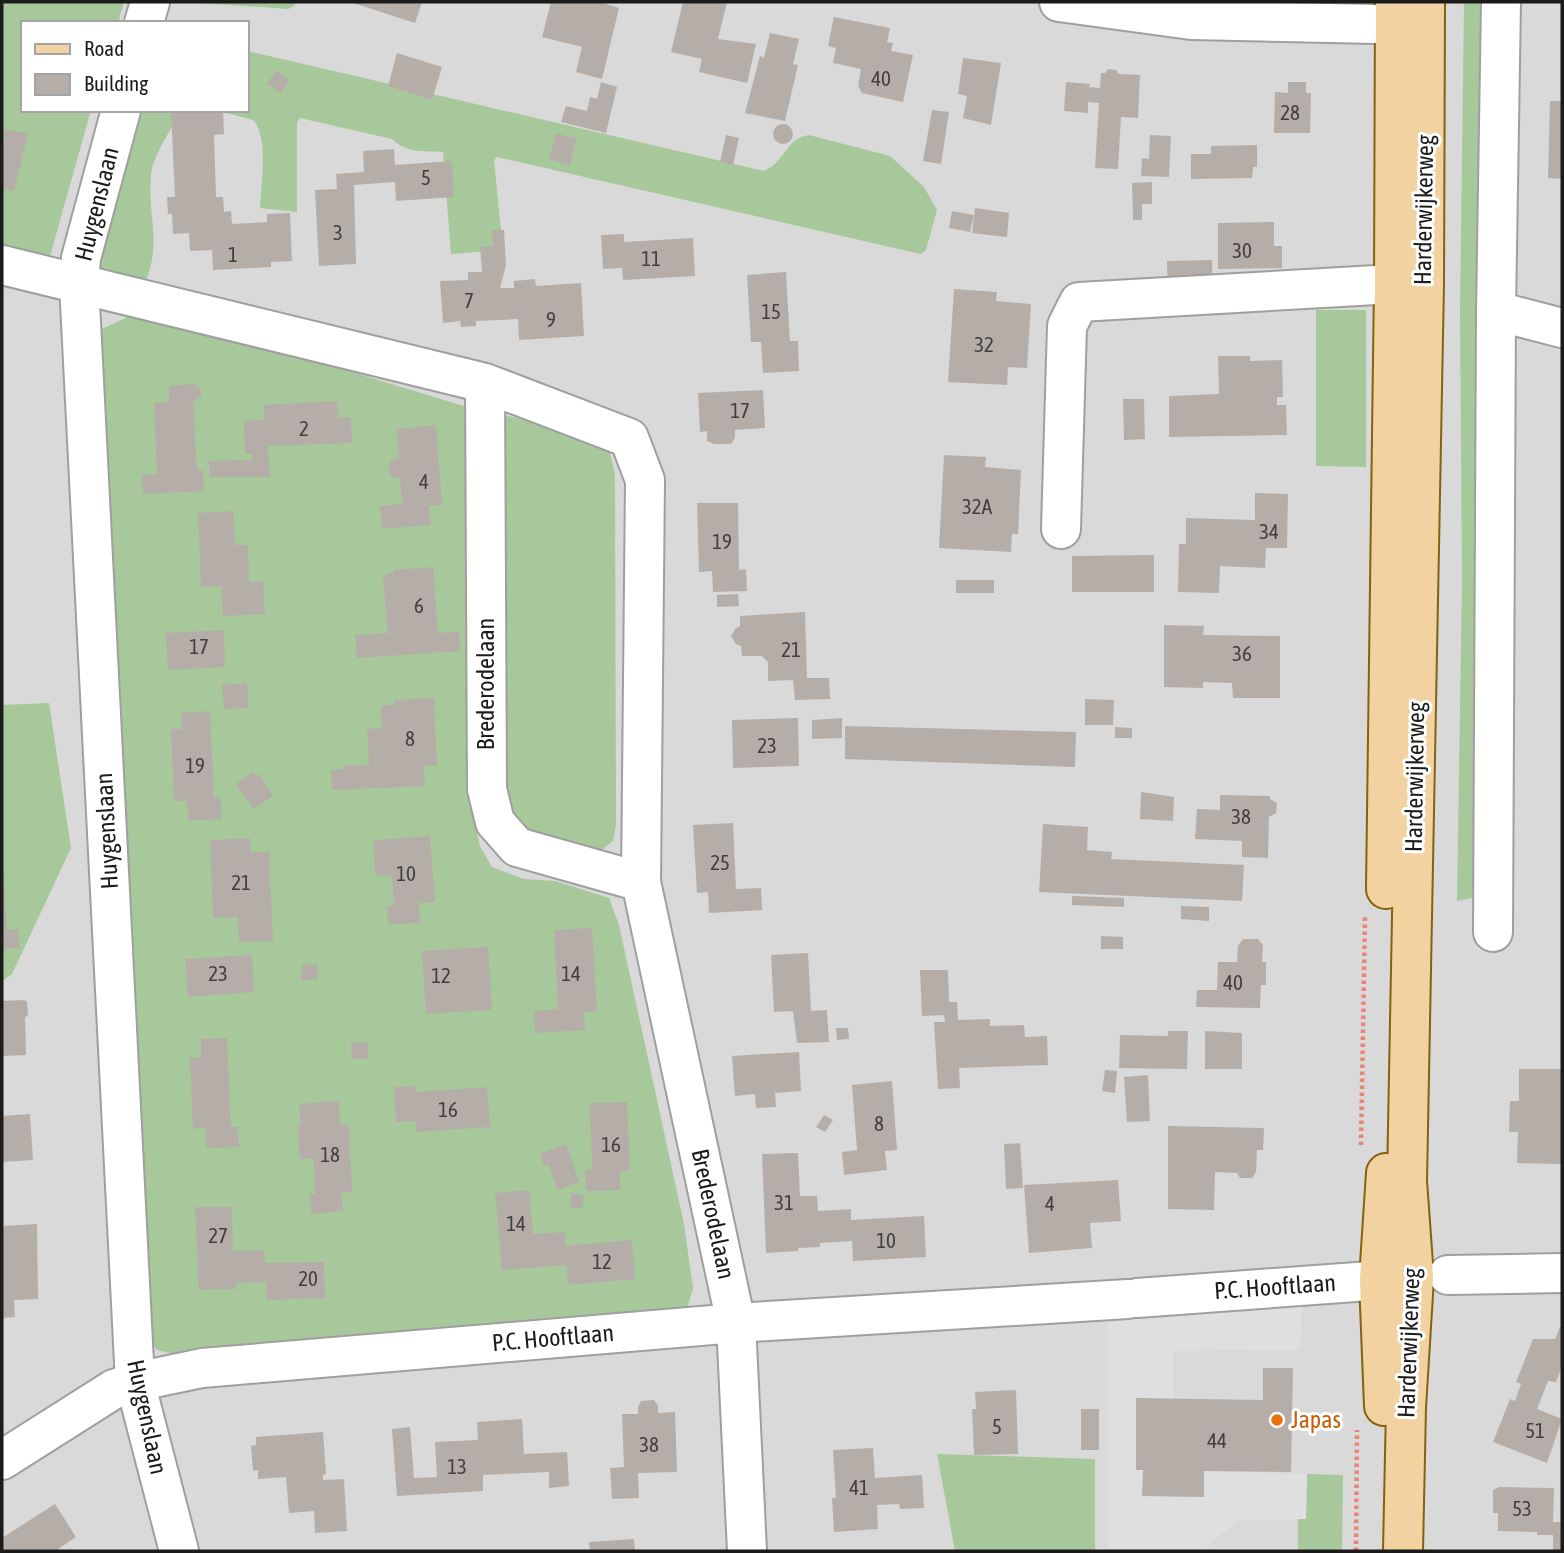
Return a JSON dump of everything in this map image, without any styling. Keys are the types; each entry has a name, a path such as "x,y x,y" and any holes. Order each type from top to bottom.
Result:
{"main road":[{"name":"Harderwijkerweg","path":"1403,1551 1406,1408 1413,1278 1407,1181 1424,296 1425,2"},
{"name":"Harderwijkerweg","path":"1381,1551 1384,1408 1413,1278 1386,1180 1386,895 1394,284 1386,13"}],"street":[{"path":"145,21 150,2"},
{"path":"1059,2 1191,20 1386,13"},
{"path":"1493,932 1496,311 1501,2"},
{"name":"Huygenslaan","path":"120,112 81,258 79,283 135,1382 179,1551"},
{"name":"Brederodelaan","path":"2,265 485,383 629,438 645,480 641,882 736,1323 747,1551"},
{"name":"Harderwijkerweg","path":"1061,529 1067,326 1079,302 1394,284"},
{"path":"1496,311 1562,328"},
{"name":"Brederodelaan","path":"485,383 487,789 495,822 517,847 641,882"},
{"name":"P.C. Hooftlaan","path":"2,1460 114,1389 202,1367 736,1323 1413,1278 1562,1273"}],"shaded area":[{"path":"2,2 1562,2 1562,1551 2,1551"},
{"path":"1302,1306 1300,1350 1173,1351 1173,1399 1137,1399 1136,1470 1143,1470 1143,1496 1204,1497 1204,1471 1307,1474 1306,1519 1240,1520 1217,1537 1206,1551 1108,1551 1108,1315"}],"green space":[{"path":"2,2 124,2 119,21 21,21 21,112 90,112 47,267 2,256"},
{"path":"188,2 295,2 294,6 288,9"},
{"path":"1464,2 1490,2 1482,896 1457,901 1462,579 1460,313"},
{"path":"248,51 764,171 777,162 795,141 809,135 890,156 924,187 937,210 926,250 921,254 497,157 494,160 503,250 451,254 443,152 409,149 392,139 300,118 297,122 297,212 260,208 263,149 258,127 253,120 223,112 248,112"},
{"path":"132,112 181,112 152,167 152,259 142,289 92,276"},
{"path":"1316,310 1366,310 1366,467 1316,466"},
{"path":"132,315 201,326 467,407 468,698 472,812 480,846 492,867 524,879 555,881 609,898 619,925 684,1224 693,1288 686,1312 175,1354 157,1350 145,1334 92,351 102,329"},
{"path":"504,415 562,429 609,448 615,475 616,825 613,841 594,856 528,843 501,799"},
{"path":"49,703 71,848 12,974 2,981 2,705"},
{"path":"937,1454 1095,1459 1095,1551 955,1551"},
{"path":"1307,1474 1343,1475 1342,1551 1298,1551 1298,1518 1306,1518"}],"building":[{"path":"350,2 422,2 415,23"},
{"path":"551,2 600,2 619,8 602,79 576,72 582,47 542,37"},
{"path":"683,2 727,2 718,39 756,44 747,83 699,72 702,59 671,52"},
{"path":"834,17 890,28 887,42 893,43 891,51 913,55 903,102 862,93 858,86 861,69 833,63 836,48 828,46"},
{"path":"770,33 799,39 793,64 798,65 785,121 745,113 760,56 764,58"},
{"path":"397,53 442,67 432,100 388,86"},
{"path":"963,58 1001,63 991,125 963,118 967,96 958,94"},
{"path":"1108,69 1116,70 1119,74 1140,75 1138,118 1121,117 1118,169 1095,168 1099,103 1088,102 1088,113 1064,111 1066,82 1090,84 1089,87 1100,88 1101,73"},
{"path":"276,70 290,80 280,93 267,84"},
{"path":"601,82 617,87 606,133 561,122 566,106 587,111 590,97 597,99"},
{"path":"1288,82 1306,82 1306,93 1311,93 1310,133 1274,133 1275,92 1288,93"},
{"path":"1550,101 1562,101 1562,179 1548,178"},
{"path":"932,110 949,112 941,164 923,161"},
{"path":"171,112 223,112 224,134 214,135 216,197 223,197 224,212 231,211 232,224 267,222 267,214 290,213 292,261 271,262 271,267 213,270 212,250 190,251 189,233 173,234 172,214 168,214 167,197 175,197"},
{"path":"783,124 790,127 793,134 790,141 783,144 776,141 773,134 776,127"},
{"path":"6,129 28,134 14,191 2,188 2,146"},
{"path":"556,133 577,139 570,165 549,159"},
{"path":"726,135 739,138 733,165 720,162"},
{"path":"1150,135 1171,136 1169,177 1141,176 1142,158 1149,159"},
{"path":"1257,145 1257,167 1253,167 1252,178 1191,179 1191,154 1211,154 1211,146"},
{"path":"394,149 395,165 452,161 454,197 396,201 395,182 354,185 356,264 319,266 315,190 337,189 336,174 364,172 363,151"},
{"path":"1152,182 1152,204 1142,204 1142,220 1133,220 1132,183"},
{"path":"975,208 1009,213 1007,237 972,233"},
{"path":"952,211 974,215 970,232 949,228"},
{"path":"1274,222 1274,246 1282,246 1282,268 1218,269 1218,223"},
{"path":"492,230 504,230 506,265 500,288 514,288 514,281 535,279 536,286 581,283 584,336 519,340 518,319 476,321 476,326 461,327 460,321 443,323 440,281 468,280 468,272 482,272 480,247 493,246"},
{"path":"624,234 624,242 693,238 695,276 623,280 622,268 603,269 601,235"},
{"path":"1212,260 1213,294 1168,295 1167,261"},
{"path":"786,272 790,341 798,341 799,371 763,373 761,342 751,342 747,275"},
{"path":"954,289 997,292 996,301 1031,304 1027,368 1008,367 1007,385 948,382"},
{"path":"1218,356 1250,356 1250,361 1282,360 1283,397 1277,397 1277,405 1286,405 1287,435 1169,437 1169,396 1219,394"},
{"path":"195,384 201,389 201,397 193,401 197,471 203,470 204,491 143,494 142,475 157,474 154,403 169,402 169,386"},
{"path":"763,390 765,428 735,430 735,438 731,444 714,444 707,441 707,431 700,432 698,393"},
{"path":"1123,399 1144,399 1145,439 1124,440"},
{"path":"337,401 338,418 351,417 352,443 268,446 270,477 210,477 209,461 252,460 253,454 245,454 244,421 264,420 264,405"},
{"path":"436,425 442,505 429,506 431,525 382,529 380,506 402,504 400,477 393,478 390,475 389,464 391,460 399,459 397,429"},
{"path":"944,455 986,457 985,467 1021,470 1018,534 1012,534 1011,552 939,548"},
{"path":"1255,493 1288,494 1287,548 1266,548 1265,568 1220,566 1219,593 1178,592 1179,544 1186,544 1186,518 1255,520"},
{"path":"697,503 738,503 739,570 746,569 747,591 713,592 712,571 699,572"},
{"path":"233,511 235,545 248,545 249,582 263,581 265,614 223,616 222,586 201,587 198,513"},
{"path":"1154,555 1154,592 1072,592 1072,556"},
{"path":"433,567 438,633 459,632 461,651 357,658 355,635 388,633 383,579 388,573 394,573 393,570"},
{"path":"956,580 994,580 994,593 956,593"},
{"path":"738,594 739,606 717,607 717,595"},
{"path":"805,612 807,678 829,678 830,699 795,700 793,680 768,681 768,662 762,656 742,656 741,646 736,644 731,636 740,626 740,616"},
{"path":"1164,625 1204,626 1203,635 1280,636 1280,698 1233,698 1232,683 1203,682 1203,688 1164,687"},
{"path":"224,630 225,667 168,670 166,633"},
{"path":"247,683 249,708 224,709 222,685"},
{"path":"434,698 437,766 424,766 425,786 332,790 331,770 343,769 343,766 369,765 367,729 382,728 381,708 384,705 394,705 394,700"},
{"path":"1085,699 1114,700 1113,725 1085,725"},
{"path":"210,711 214,798 220,797 222,819 188,820 187,801 174,801 171,729 182,729 181,713"},
{"path":"798,718 799,766 733,768 732,720"},
{"path":"842,718 842,738 812,739 812,720"},
{"path":"845,726 1076,732 1075,767 845,759"},
{"path":"1115,727 1132,728 1132,738 1115,738"},
{"path":"253,772 256,776 259,774 273,796 254,809 236,784"},
{"path":"1141,792 1174,797 1173,821 1140,819"},
{"path":"1220,795 1270,796 1270,799 1277,803 1276,813 1269,817 1268,858 1242,857 1242,841 1195,839 1197,809 1220,810"},
{"path":"733,823 736,889 761,888 762,910 709,913 708,892 697,893 693,825"},
{"path":"1043,824 1088,827 1087,850 1112,852 1111,859 1244,865 1242,901 1039,892"},
{"path":"430,836 435,902 419,903 420,923 388,924 387,907 394,905 392,875 379,876 375,873 374,842"},
{"path":"250,838 251,852 269,852 273,941 239,942 238,917 213,918 210,840"},
{"path":"2,875 7,930 18,929 19,948 2,949"},
{"path":"1072,896 1124,898 1124,907 1072,905"},
{"path":"1181,906 1209,907 1209,921 1181,919"},
{"path":"592,928 597,1011 584,1012 585,1030 535,1033 534,1011 558,1009 554,930"},
{"path":"1101,936 1123,937 1123,949 1101,949"},
{"path":"1243,939 1258,939 1263,945 1262,962 1266,962 1266,985 1261,985 1260,1008 1196,1007 1197,990 1217,990 1218,962 1237,962 1238,946"},
{"path":"488,947 492,1010 426,1014 422,951"},
{"path":"808,953 811,1011 827,1010 829,1042 797,1043 793,1011 774,1012 771,955"},
{"path":"252,955 254,992 188,997 185,959"},
{"path":"317,964 318,979 301,980 302,965"},
{"path":"920,970 948,970 949,1002 957,1002 958,1020 990,1019 990,1026 1024,1025 1025,1037 1047,1036 1048,1065 959,1068 960,1088 938,1089 934,1022 945,1022 944,1015 922,1016"},
{"path":"2,1001 27,1002 28,1016 25,1017 26,1055 2,1056"},
{"path":"836,1028 848,1028 849,1039 837,1040"},
{"path":"1168,1031 1188,1031 1187,1069 1119,1068 1120,1035 1168,1036"},
{"path":"1205,1031 1242,1033 1242,1069 1205,1069"},
{"path":"227,1038 231,1127 238,1127 239,1147 206,1148 205,1128 193,1129 190,1058 201,1057 201,1039"},
{"path":"368,1042 368,1059 352,1059 351,1043"},
{"path":"799,1052 801,1091 775,1093 776,1107 756,1108 755,1094 735,1096 732,1056"},
{"path":"1519,1069 1562,1069 1562,1164 1517,1163 1518,1132 1509,1132 1510,1101 1519,1101"},
{"path":"1105,1070 1117,1071 1115,1093 1102,1091"},
{"path":"1148,1075 1150,1121 1127,1122 1124,1077"},
{"path":"892,1081 897,1150 885,1151 887,1170 844,1175 842,1152 857,1150 852,1085"},
{"path":"414,1086 416,1092 487,1087 490,1127 417,1132 416,1121 396,1122 394,1087"},
{"path":"339,1101 340,1125 349,1125 352,1192 342,1192 343,1211 311,1214 310,1194 315,1194 313,1158 300,1159 297,1126 301,1125 299,1104"},
{"path":"627,1102 630,1170 620,1171 620,1190 586,1191 585,1169 592,1170 590,1103"},
{"path":"30,1114 33,1160 2,1162 2,1116"},
{"path":"824,1115 833,1120 825,1132 816,1127"},
{"path":"1168,1126 1264,1128 1263,1150 1257,1150 1256,1172 1252,1178 1240,1178 1237,1173 1215,1172 1214,1210 1168,1209"},
{"path":"1020,1143 1023,1188 1006,1189 1004,1144"},
{"path":"566,1144 579,1182 557,1190 549,1165 544,1166 540,1153"},
{"path":"798,1153 800,1196 817,1196 818,1211 851,1209 851,1220 924,1216 926,1257 853,1261 852,1241 820,1243 820,1247 798,1248 798,1251 766,1253 762,1154"},
{"path":"1118,1180 1121,1221 1090,1223 1092,1248 1029,1253 1024,1185"},
{"path":"529,1190 533,1234 565,1232 566,1246 632,1240 635,1279 568,1285 566,1265 502,1270 495,1193"},
{"path":"572,1193 584,1196 582,1209 569,1207"},
{"path":"195,1207 232,1207 233,1251 264,1250 265,1263 324,1262 325,1298 267,1300 266,1282 236,1283 236,1289 199,1290"},
{"path":"37,1224 38,1299 14,1300 15,1317 2,1318 2,1226"},
{"path":"1560,1327 1562,1366 1556,1382 1548,1381 1537,1409 1562,1419 1547,1463 1493,1442 1510,1399 1515,1401 1521,1384 1516,1382 1533,1339 1555,1339"},
{"path":"1263,1368 1293,1368 1291,1472 1204,1471 1204,1497 1142,1496 1143,1470 1136,1470 1136,1398 1263,1400"},
{"path":"1016,1390 1018,1454 974,1455 972,1409 976,1409 975,1392"},
{"path":"654,1400 658,1413 675,1412 677,1472 638,1473 639,1498 612,1499 610,1468 624,1467 622,1414 638,1414 641,1401"},
{"path":"1081,1409 1099,1409 1099,1450 1081,1450"},
{"path":"522,1419 524,1454 567,1452 569,1486 549,1488 549,1472 483,1475 483,1491 397,1496 392,1429 410,1427 414,1478 437,1477 435,1442 478,1440 477,1422"},
{"path":"323,1432 326,1474 323,1475 323,1480 344,1479 347,1531 315,1533 314,1511 289,1513 286,1477 258,1479 258,1470 253,1471 251,1446 256,1445 256,1437"},
{"path":"873,1448 875,1478 922,1475 924,1508 900,1509 899,1504 877,1505 878,1529 834,1532 832,1498 836,1498 833,1450"},
{"path":"1499,1487 1554,1488 1553,1522 1562,1522 1562,1551 1553,1551 1553,1535 1498,1531 1498,1513 1493,1513 1493,1490"},
{"path":"55,1504 76,1537 55,1551 2,1551 2,1538"},
{"path":"634,1539 635,1551 590,1551 589,1542"}],"place":[{"name":"Japas","path":"1277,1420"}]}
